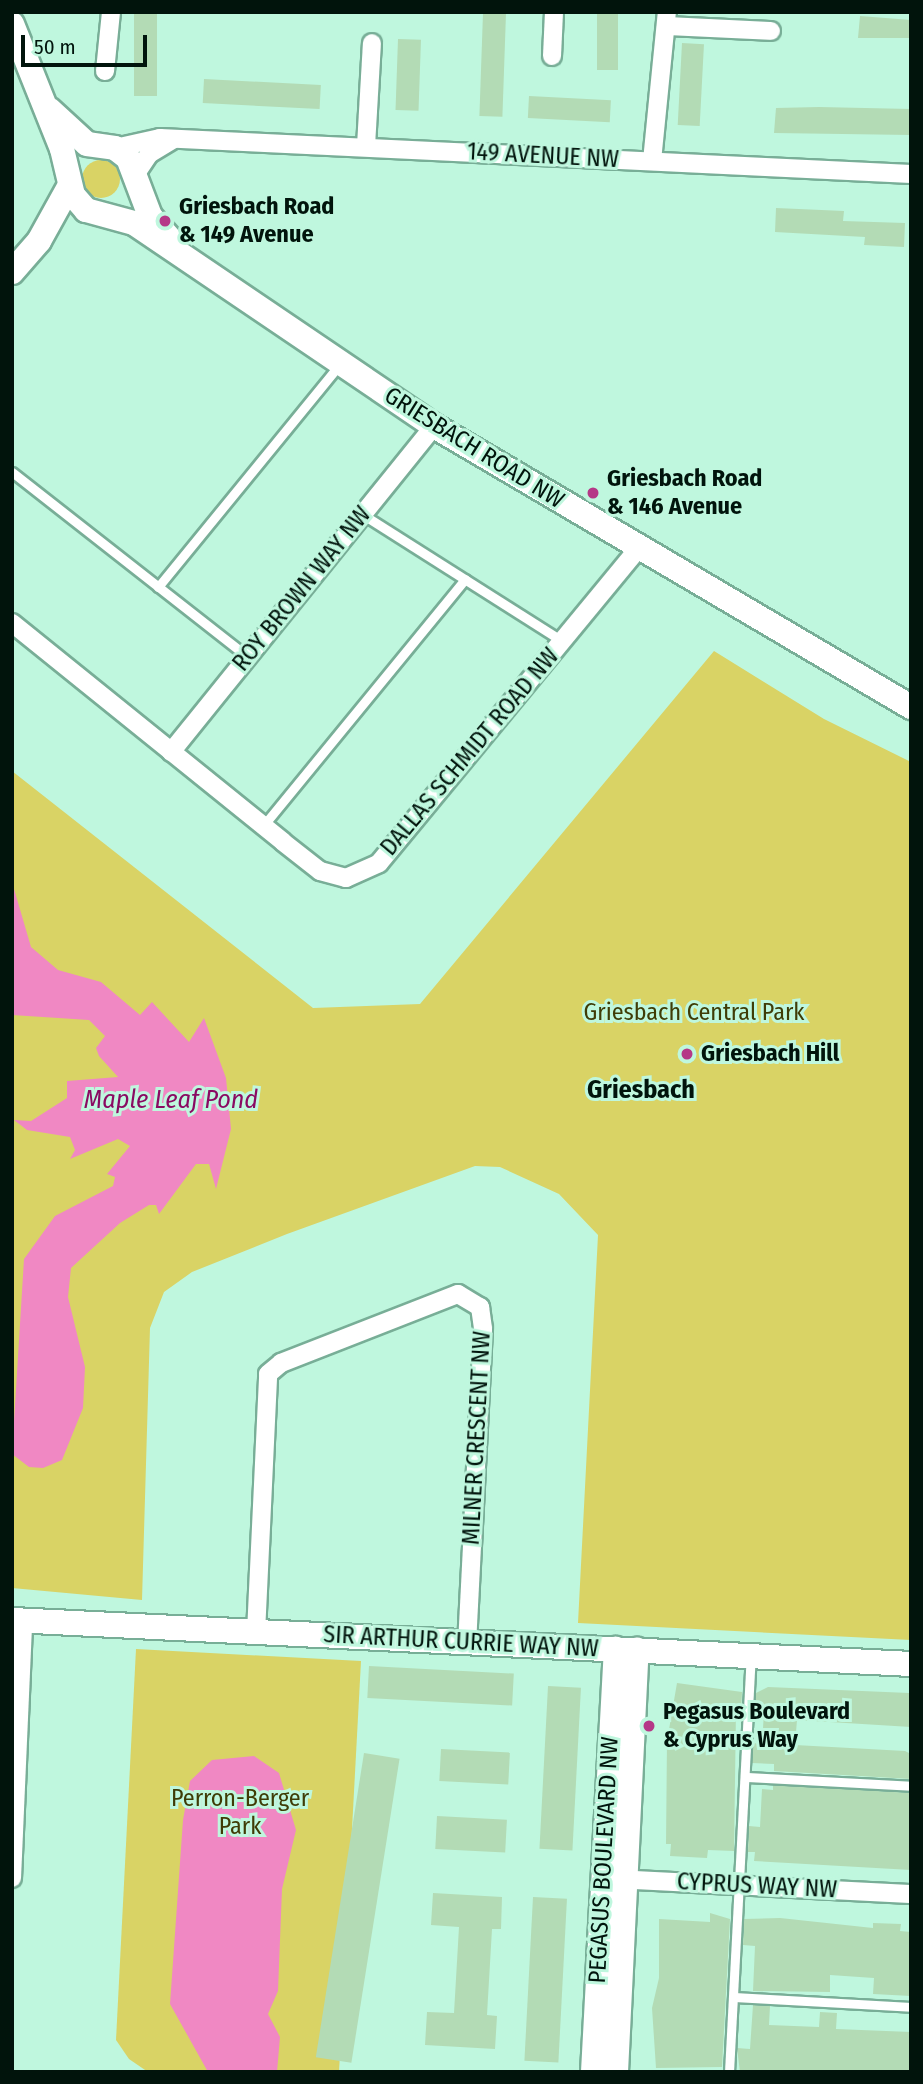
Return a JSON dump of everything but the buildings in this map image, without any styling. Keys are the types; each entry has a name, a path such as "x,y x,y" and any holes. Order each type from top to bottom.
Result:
{"street":[{"path":"106,71 111,12"},
{"path":"552,56 554,12"},
{"path":"652,161 666,19 771,31"},
{"name":"GRIESBACH ROAD NW","path":"12,24 44,104 73,195 97,213 134,223 434,426 911,706"},
{"path":"366,146 372,43"},
{"name":"GRIESBACH ROAD NW","path":"44,104 87,144 110,148 136,178 150,216 190,262"},
{"name":"149 AVENUE NW","path":"110,148 146,138 366,146 911,174"},
{"path":"38,241 97,213 120,211 149,154 175,139"},
{"path":"13,270 38,241 80,157 110,148"},
{"name":"ROY BROWN WAY NW","path":"171,752 434,426"},
{"name":"DALLAS SCHMIDT ROAD NW","path":"12,623 263,826 334,877 357,875 379,863 639,548"},
{"name":"MILNER CRESCENT NW","path":"256,1633 268,1374 281,1363 458,1294 480,1307 483,1329 467,1642"},
{"path":"12,1878 18,1620"},
{"name":"SIR ARTHUR CURRIE WAY NW","path":"18,1620 911,1664"},
{"name":"PEGASUS BOULEVARD NW","path":"593,2072 614,1879 626,1650"},
{"name":"PEGASUS BOULEVARD NW","path":"614,1879 616,2072"},
{"name":"CYPRUS WAY NW","path":"614,1879 911,1895"}],"lane":[{"path":"158,587 341,363"},
{"path":"12,472 248,657"},
{"path":"362,514 562,641"},
{"path":"263,826 465,579"},
{"path":"730,2072 747,1777 751,1656"},
{"path":"747,1777 911,1786"},
{"path":"734,1997 911,2007"}],"green space":[{"path":"101,160 114,166 120,179 114,192 101,198 88,192 82,179 88,166"},
{"name":"Griesbach Central Park","path":"714,651 824,719 911,762 911,1640 578,1623 598,1235 559,1194 500,1167 475,1166 287,1234 192,1272 164,1292 150,1328 142,1600 12,1588 12,771 313,1008 420,1004"},
{"name":"Perron-Berger Park","path":"136,1649 361,1661 339,2072 148,2072 129,2059 116,2040"}],"water":[{"name":"Maple Leaf Pond","path":"12,882 31,947 58,970 101,982 140,1015 152,1002 189,1042 204,1018 226,1078 231,1129 216,1189 209,1164 196,1164 159,1214 156,1205 149,1205 120,1223 71,1268 68,1297 85,1367 83,1408 62,1460 43,1468 29,1467 12,1454 24,1259 55,1216 113,1186 115,1177 107,1174 130,1146 118,1139 70,1159 75,1150 70,1137 27,1130 14,1120 31,1121 67,1098 67,1081 118,1077 99,1056 96,1048 105,1036 89,1020 12,1015"},
{"path":"254,1756 279,1773 296,1830 282,1889 278,1991 268,2014 280,2037 277,2072 208,2072 170,2004 183,1820 190,1781 212,1760"}],"place":[{"name":"Griesbach Road & 149 Avenue","path":"165,221"},
{"name":"Griesbach Road & 146 Avenue","path":"593,493"},
{"name":"Griesbach Hill","path":"687,1054"},
{"name":"Pegasus Boulevard & Cyprus Way","path":"649,1726"}],"district":[{"name":"Griesbach","path":"641,1090"}]}
